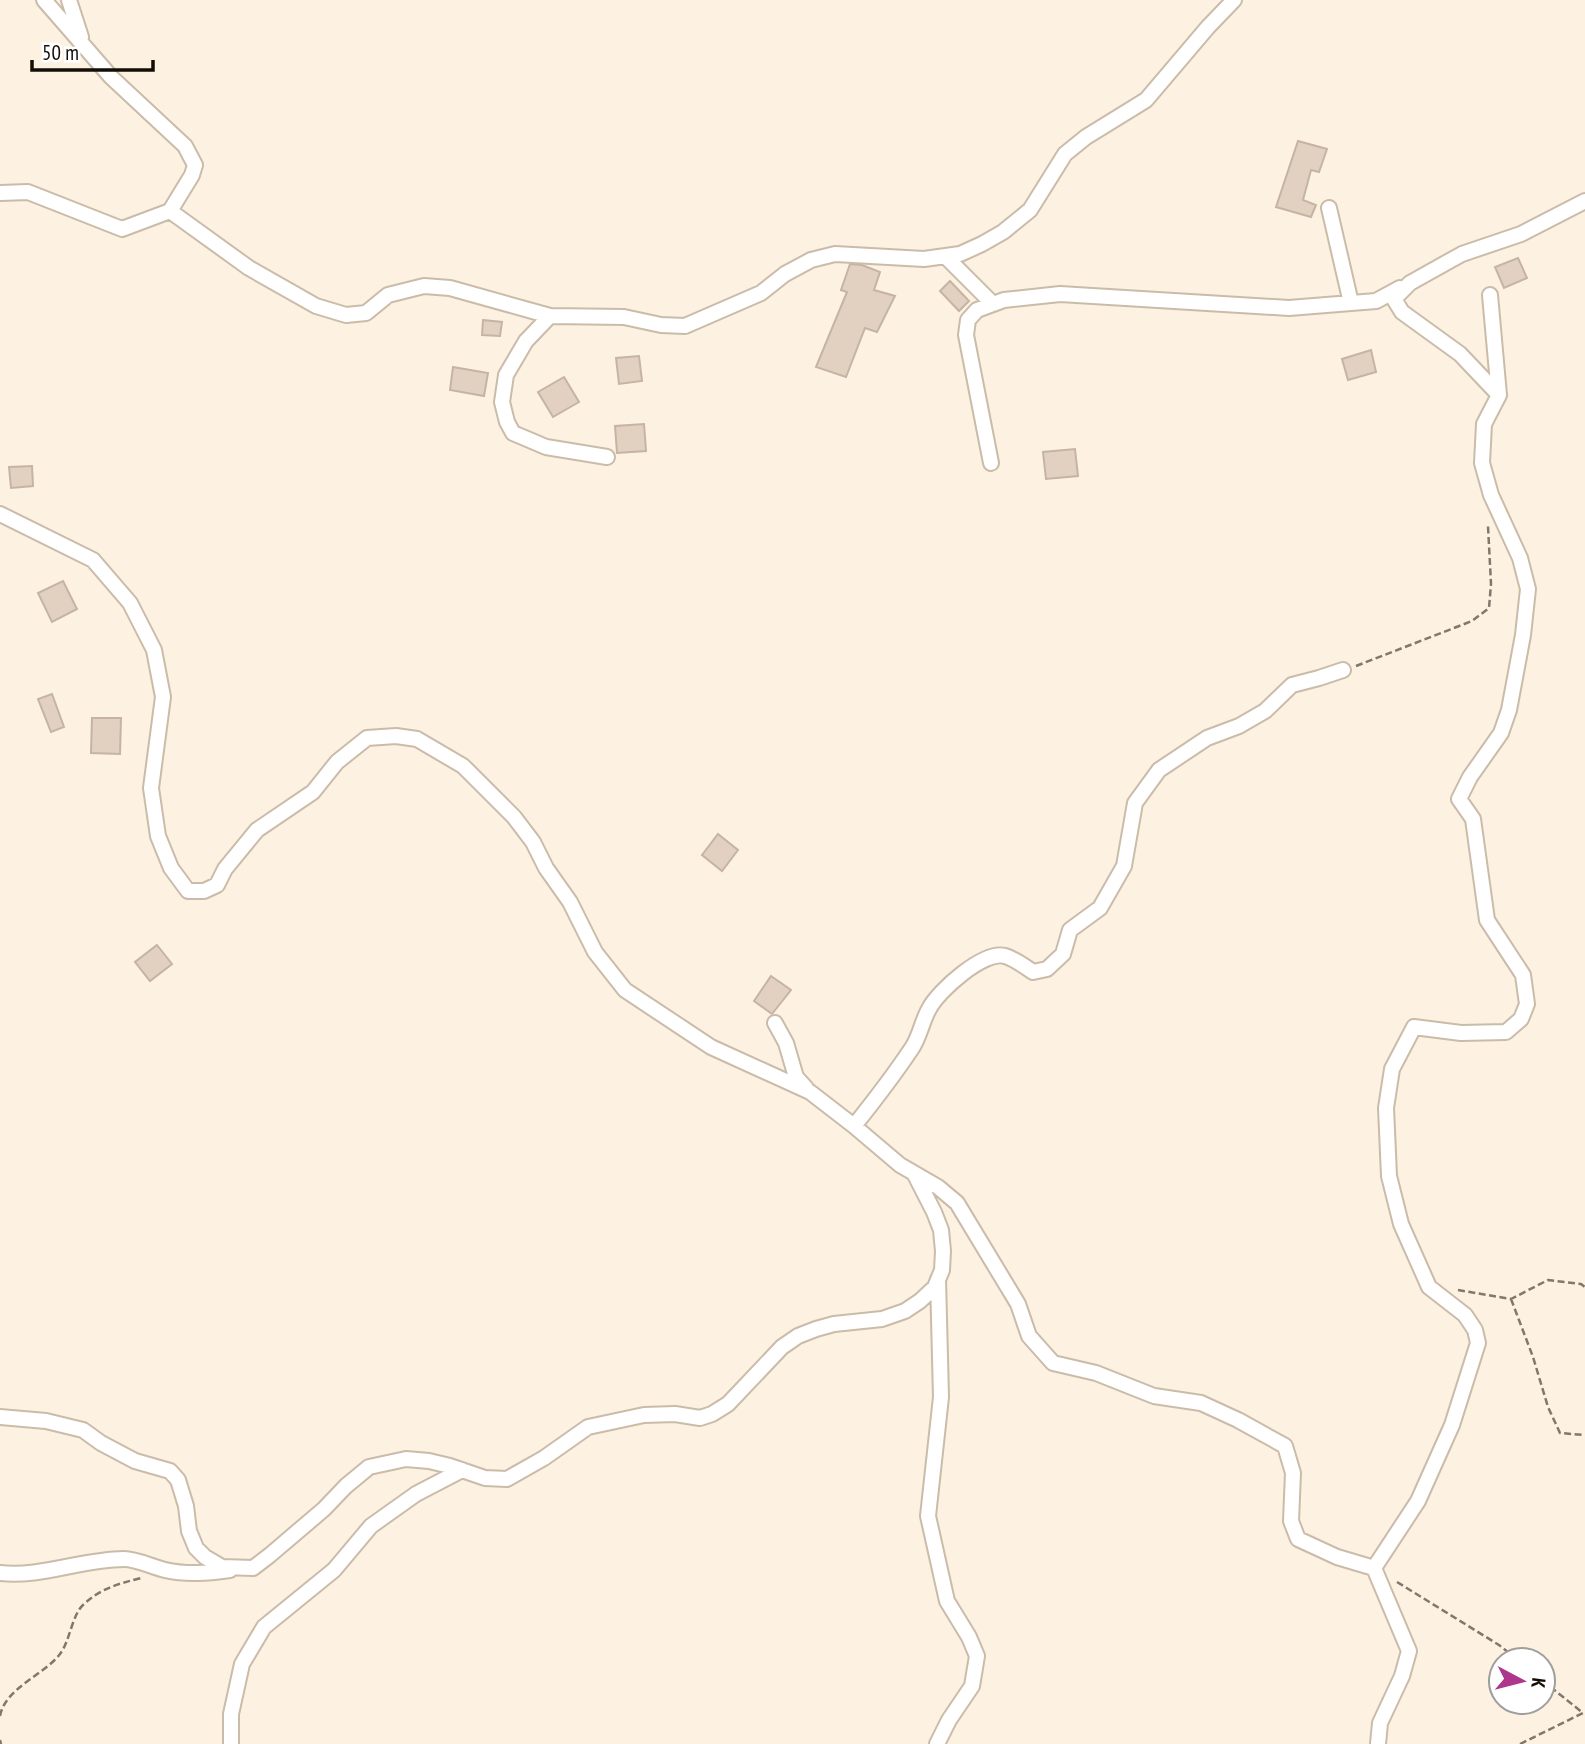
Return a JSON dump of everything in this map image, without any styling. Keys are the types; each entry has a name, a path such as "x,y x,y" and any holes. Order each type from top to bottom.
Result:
{"street":[{"path":"0,193 28,192 122,229 170,211 192,175 195,165 185,146 111,76 44,0"},
{"path":"69,0 84,45"},
{"path":"170,211 249,268 316,306 346,315 366,313 388,295 424,286 450,288 550,316 624,317 661,325 685,326 761,293 785,274 811,260 835,254 924,259 960,254 1003,232 1030,210 1065,154 1086,137 1146,100 1234,0"},
{"path":"991,463 966,335 968,320 977,310 1004,300 1060,295 1289,308 1376,301 1462,254 1521,234 1585,201"},
{"path":"1329,208 1351,303"},
{"path":"946,256 993,304"},
{"path":"1410,283 1394,299 1402,312 1460,354 1499,395"},
{"path":"1374,1568 1418,1501 1452,1424 1478,1343 1475,1330 1465,1315 1429,1287 1401,1224 1389,1176 1386,1108 1392,1069 1414,1027 1461,1033 1506,1031 1521,1020 1527,1004 1523,975 1487,920 1473,820 1460,799 1470,777 1502,733 1523,635 1528,589 1520,558 1493,500 1482,463 1484,424 1499,395 1490,295"},
{"path":"550,316 526,341 506,375 502,402 507,422 513,433 546,447 607,457"},
{"path":"0,514 93,560 131,603 154,650 163,697 151,788 158,836 171,868 188,891 204,891 217,885 225,869 257,830 313,792 337,762 367,738 396,736 417,739 464,766 514,817 533,842 546,868 570,902 595,952 625,990 711,1047 810,1092"},
{"path":"854,1126 914,1045 929,1007 957,977 990,957 1003,955 1033,972 1047,969 1063,954 1070,930 1100,908 1114,886 1124,866 1135,803 1159,770 1207,738 1238,726 1265,711 1292,685 1343,670"},
{"path":"775,1023 786,1043 796,1077 810,1092 900,1165 938,1187 957,1203 1018,1304 1029,1336 1053,1363 1096,1373 1154,1396 1201,1403 1285,1446 1293,1473 1291,1521 1298,1539 1336,1557 1374,1568"},
{"path":"0,1417 46,1421 83,1430 135,1461 170,1471 178,1480 186,1506 189,1531 196,1548 222,1567 253,1568 369,1467 406,1459 429,1461 485,1478 508,1479 588,1427 643,1415 675,1414 700,1418 712,1414 728,1404 782,1347 798,1336 834,1324 882,1320 905,1311 934,1287 942,1270 941,1230 914,1173"},
{"path":"937,1744 949,1720 972,1686 977,1656 947,1601 928,1516 942,1397 938,1279"},
{"path":"232,1744 231,1714 242,1664 264,1627 334,1570 371,1526 416,1494 462,1470"},
{"path":"0,1573 48,1570 126,1559 168,1571 205,1574 240,1568"},
{"path":"1374,1568 1409,1651 1402,1676 1380,1723 1378,1744"}],"path":[{"path":"1343,670 1472,621 1489,608 1491,584 1487,522 1489,505 1493,500"},
{"path":"1457,1290 1511,1299 1548,1280 1581,1284 1585,1287"},
{"path":"1511,1299 1548,1407 1560,1433 1585,1435"},
{"path":"0,1716 2,1707 23,1684 58,1657 79,1608 101,1590 168,1571"},
{"path":"1396,1582 1500,1646"},
{"path":"1520,1744 1583,1713 1557,1692"}],"building":[{"path":"1298,141 1327,149 1319,172 1311,170 1303,200 1316,205 1311,217 1276,207"},
{"path":"1518,258 1527,278 1504,288 1495,267"},
{"path":"850,264 862,265 880,272 874,290 895,296 877,332 865,328 846,377 816,367 847,292 841,290"},
{"path":"950,281 969,301 959,311 940,291"},
{"path":"483,320 502,322 500,336 482,335"},
{"path":"1371,350 1376,372 1348,380 1342,359"},
{"path":"639,356 642,381 619,384 616,358"},
{"path":"453,367 488,373 484,396 450,390"},
{"path":"564,377 579,402 553,417 538,392"},
{"path":"644,424 646,451 617,453 615,426"},
{"path":"1075,449 1078,476 1046,479 1043,452"},
{"path":"32,466 33,486 11,488 9,467"},
{"path":"63,581 77,609 52,622 38,593"},
{"path":"52,694 64,727 51,732 38,699"},
{"path":"92,718 121,718 120,754 91,753"},
{"path":"718,834 738,850 722,871 702,855"},
{"path":"157,945 172,964 150,981 135,962"},
{"path":"771,976 791,990 772,1014 754,1001"}]}
